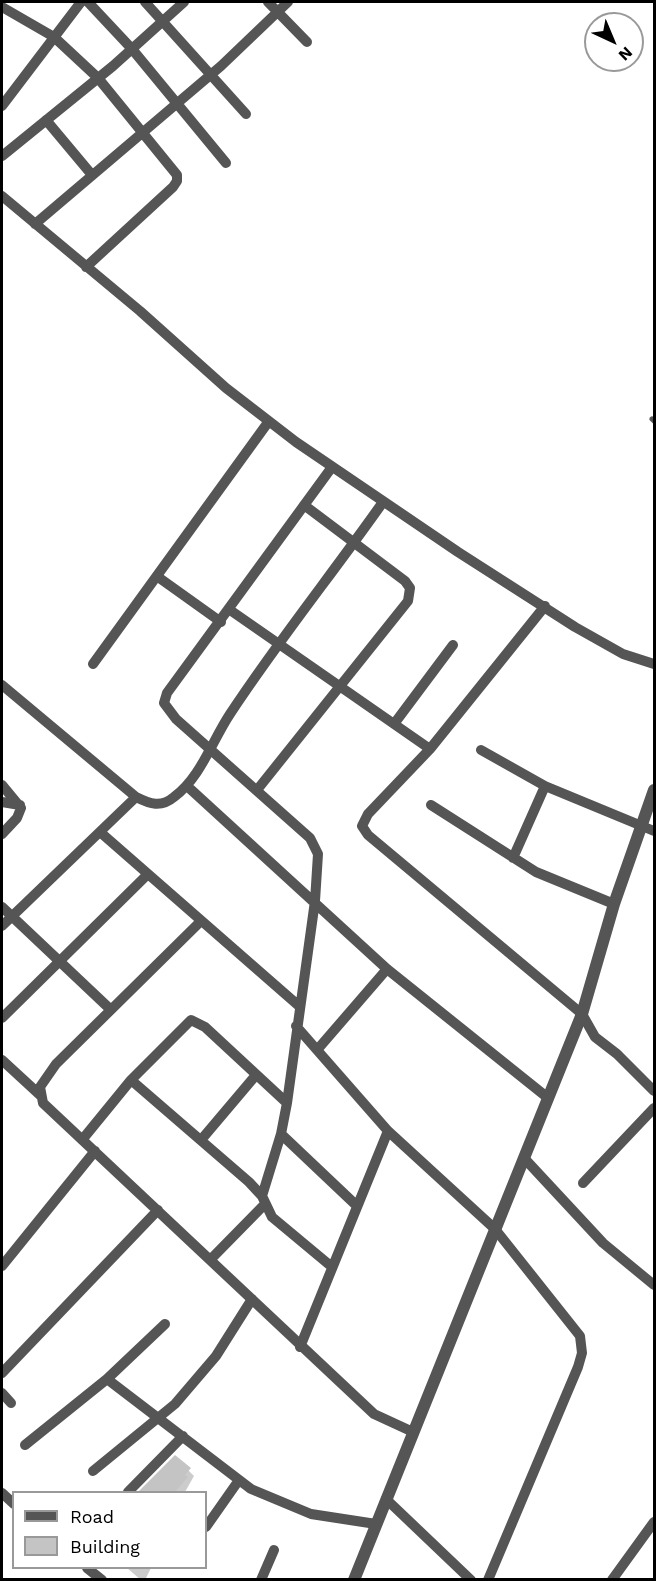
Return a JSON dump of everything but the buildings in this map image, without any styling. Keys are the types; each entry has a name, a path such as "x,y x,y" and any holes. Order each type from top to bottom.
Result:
{"street":[{"path":"2,106 81,2"},
{"path":"88,2 132,49 226,163"},
{"path":"145,2 246,114"},
{"path":"2,156 98,78 184,2"},
{"path":"268,2 307,42"},
{"path":"35,224 211,75 288,2"},
{"path":"2,7 54,37 98,78 175,172 177,181 86,267"},
{"path":"46,120 92,175"},
{"path":"2,196 269,421 332,467 383,502 623,654 654,664"},
{"path":"93,664 269,421"},
{"path":"211,1259 263,1201 287,1103 315,901 318,861 315,842 168,711 164,703 167,693 230,610 332,467"},
{"path":"2,685 136,797 150,804 166,803 187,786 229,715 383,502"},
{"path":"256,790 340,688 408,601 410,594 405,581 304,506"},
{"path":"158,577 221,622"},
{"path":"545,606 430,749 362,823 364,829 582,1014 595,1037 617,1054 654,1091"},
{"path":"230,610 279,647 430,749"},
{"path":"394,724 453,645"},
{"path":"481,750 545,786 654,831"},
{"path":"2,785 20,805 20,814 2,834"},
{"path":"187,786 387,969 548,1098"},
{"path":"513,858 545,786"},
{"path":"354,1580 582,1014 639,826 654,790"},
{"path":"2,926 136,797"},
{"path":"2,801 20,805"},
{"path":"431,805 536,872 614,904"},
{"path":"100,832 299,1006"},
{"path":"2,1018 148,874"},
{"path":"2,907 110,1009"},
{"path":"40,1095 45,1077 110,1009 201,921"},
{"path":"317,1050 387,969"},
{"path":"82,1140 131,1080 191,1020 199,1022 287,1103"},
{"path":"296,1026 388,1131 495,1228 580,1336 582,1353 488,1580"},
{"path":"2,1060 40,1095 50,1112 211,1259 300,1347 374,1414 413,1432"},
{"path":"201,1140 256,1075"},
{"path":"131,1080 201,1140 263,1201 272,1218 332,1267"},
{"path":"583,1184 654,1108"},
{"path":"300,1347 388,1131"},
{"path":"281,1134 357,1206"},
{"path":"2,1266 95,1151"},
{"path":"524,1158 603,1243 654,1285"},
{"path":"2,1373 158,1210"},
{"path":"93,1471 161,1418 216,1356 252,1299"},
{"path":"25,1445 107,1379 165,1324"},
{"path":"107,1379 161,1418 239,1480 268,1497 311,1514 376,1524"},
{"path":"2,1393 11,1403"},
{"path":"129,1491 183,1436"},
{"path":"207,1526 239,1480"},
{"path":"386,1499 471,1580"},
{"path":"612,1580 654,1522"},
{"path":"261,1580 274,1550"},
{"path":"88,1569 102,1580"}]}
